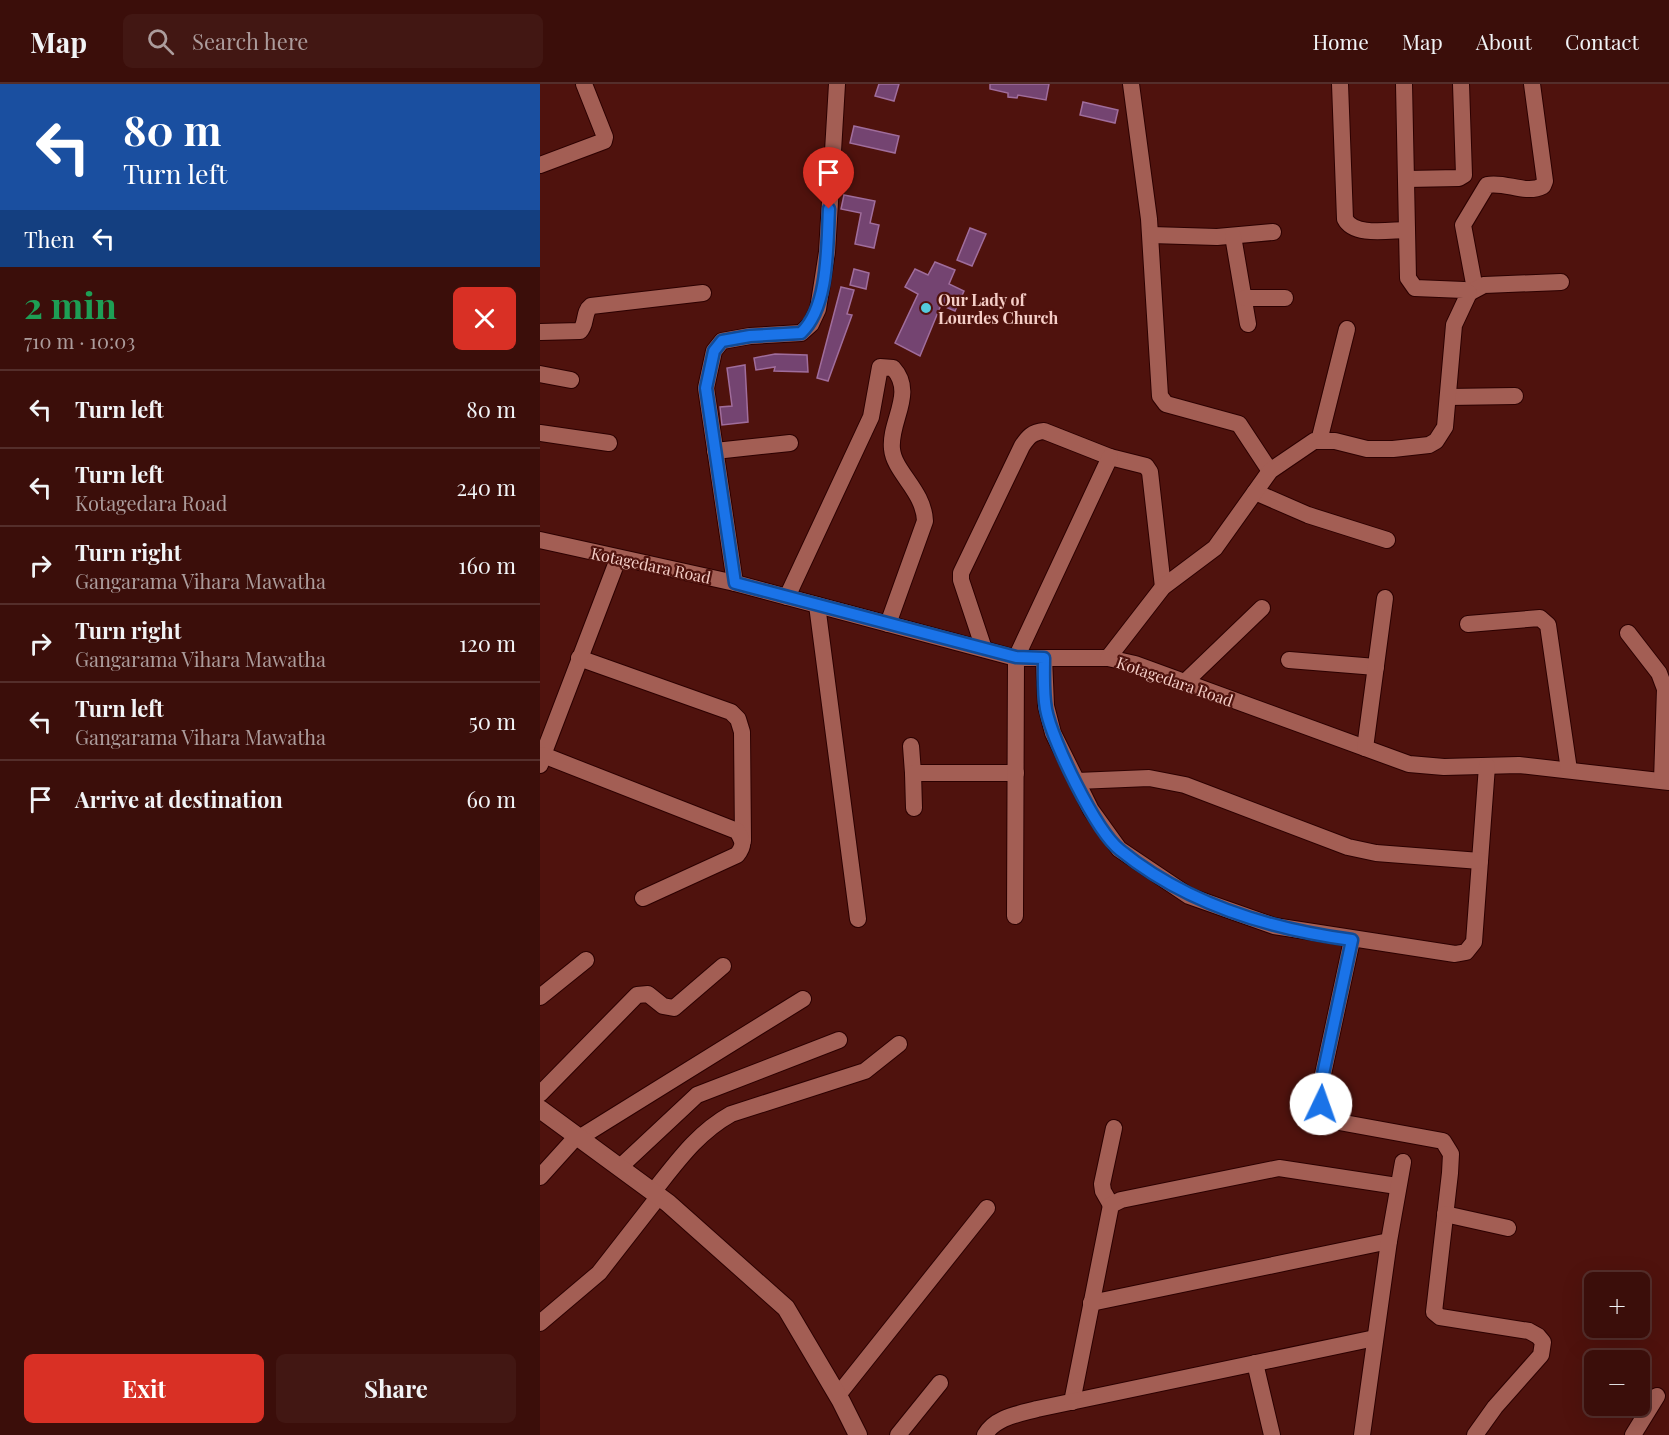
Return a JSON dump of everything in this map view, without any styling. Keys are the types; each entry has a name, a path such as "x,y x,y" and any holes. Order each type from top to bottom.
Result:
{"street":[{"path":"540,165 603,141 605,137 584,84"},
{"path":"735,583 706,388 714,351 722,341 750,336 801,333 811,324 818,309 827,252 837,84"},
{"path":"1131,84 1151,235 1160,396 1163,402 1239,424 1270,471"},
{"path":"1340,84 1345,219 1348,226 1356,230 1407,230"},
{"path":"1404,84 1407,278 1412,286 1472,291 1484,285 1561,282"},
{"path":"1407,180 1459,178 1464,175 1461,84"},
{"path":"1108,658 1163,587 1215,549 1270,471 1314,441 1335,441 1367,449 1392,449 1429,445 1436,441 1445,427 1454,325 1472,291 1462,225 1487,185 1500,184 1528,189 1543,186 1546,172 1532,84"},
{"path":"1151,235 1233,236 1273,232"},
{"path":"1233,236 1248,324"},
{"path":"540,332 580,331 584,327 586,314 591,306 703,293"},
{"path":"1245,298 1285,298"},
{"path":"1319,441 1347,329"},
{"path":"787,597 871,417 880,367 893,368 901,376 904,386 892,441 892,452 925,509 925,520 888,624"},
{"path":"540,374 571,380"},
{"path":"1448,397 1515,396"},
{"path":"984,649 961,580 962,573 1028,436 1044,431 1110,457 1139,462 1150,472 1163,587"},
{"path":"540,433 609,443"},
{"path":"715,452 790,443"},
{"path":"1015,916 1016,657 1110,457"},
{"path":"1255,492 1308,515 1387,540"},
{"name":"Kotagedara Road","path":"540,540 735,583 1016,657 1108,658 1135,664 1409,764 1444,767 1519,765 1666,781"},
{"path":"618,559 541,758 737,831 743,841"},
{"path":"1365,748 1385,598"},
{"path":"817,605 858,920"},
{"path":"1185,682 1262,608"},
{"path":"1468,624 1540,618 1548,626 1569,770"},
{"path":"1628,633 1664,674 1666,781"},
{"path":"579,658 731,712 738,719 742,732 743,848 737,855 643,898"},
{"path":"1044,658 1049,720 1077,781 1107,836 1119,849 1189,896 1274,926 1352,940 1455,954 1466,952 1474,942 1487,766"},
{"path":"1289,660 1376,668"},
{"path":"911,746 914,808"},
{"path":"913,773 1016,773"},
{"path":"1077,781 1137,777 1185,784 1348,847 1376,853 1480,861"},
{"path":"1352,940 1320,1088 1321,1104 1326,1112 1339,1122 1443,1141 1451,1154 1434,1312 1440,1317 1529,1331 1543,1342 1541,1355 1475,1435"},
{"path":"540,997 586,960"},
{"path":"540,1094 636,995 648,994 663,1006 674,1008 723,966"},
{"path":"540,1177 578,1137 803,999"},
{"path":"620,1167 697,1095 839,1040"},
{"path":"540,1323 599,1273 692,1142 715,1123 731,1114 865,1071 899,1044"},
{"path":"540,1109 656,1194 786,1308 858,1435"},
{"path":"1072,1402 1111,1205 1103,1191 1102,1184 1114,1128"},
{"path":"1362,1435 1397,1186 1403,1162"},
{"path":"1111,1205 1121,1200 1279,1168 1397,1186"},
{"path":"837,1395 987,1208"},
{"path":"1445,1214 1508,1228"},
{"path":"1091,1303 1389,1240"},
{"path":"985,1435 989,1427 1009,1417 1375,1338"},
{"path":"1255,1363 1272,1435"},
{"path":"898,1435 940,1383"},
{"path":"1633,1435 1657,1396"}],"building":[{"path":"879,84 899,84 894,101 875,96"},
{"path":"990,84 1049,84 1046,100 1018,95 1017,98 1008,97 1008,93 990,89"},
{"path":"1083,102 1118,110 1115,123 1080,115"},
{"path":"854,126 899,136 895,153 850,143"},
{"path":"844,195 875,201 870,223 879,225 874,248 855,244 861,213 841,209"},
{"path":"970,228 986,234 972,266 957,260"},
{"name":"Our Lady of Lourdes Church","path":"935,262 955,270 949,284 964,291 955,311 941,305 920,356 895,343 918,294 905,287 915,269 928,275"},
{"path":"854,269 869,273 866,289 850,285"},
{"path":"841,287 854,290 847,314 852,315 828,381 817,378"},
{"path":"775,354 807,355 808,372 774,371 775,367 756,370 754,358"},
{"path":"745,365 748,422 722,425 720,407 732,406 727,368"}],"place":[{"name":"Our Lady of Lourdes Church","path":"926,308"}],"route":[{"path":"829,209 827,252 818,309 811,324 801,333 750,336 722,341 714,351 706,388 735,583 1016,657 1044,658 1046,706 1053,733 1091,810 1107,836 1119,849 1189,896 1274,926 1352,940 1320,1088 1321,1104"}]}
